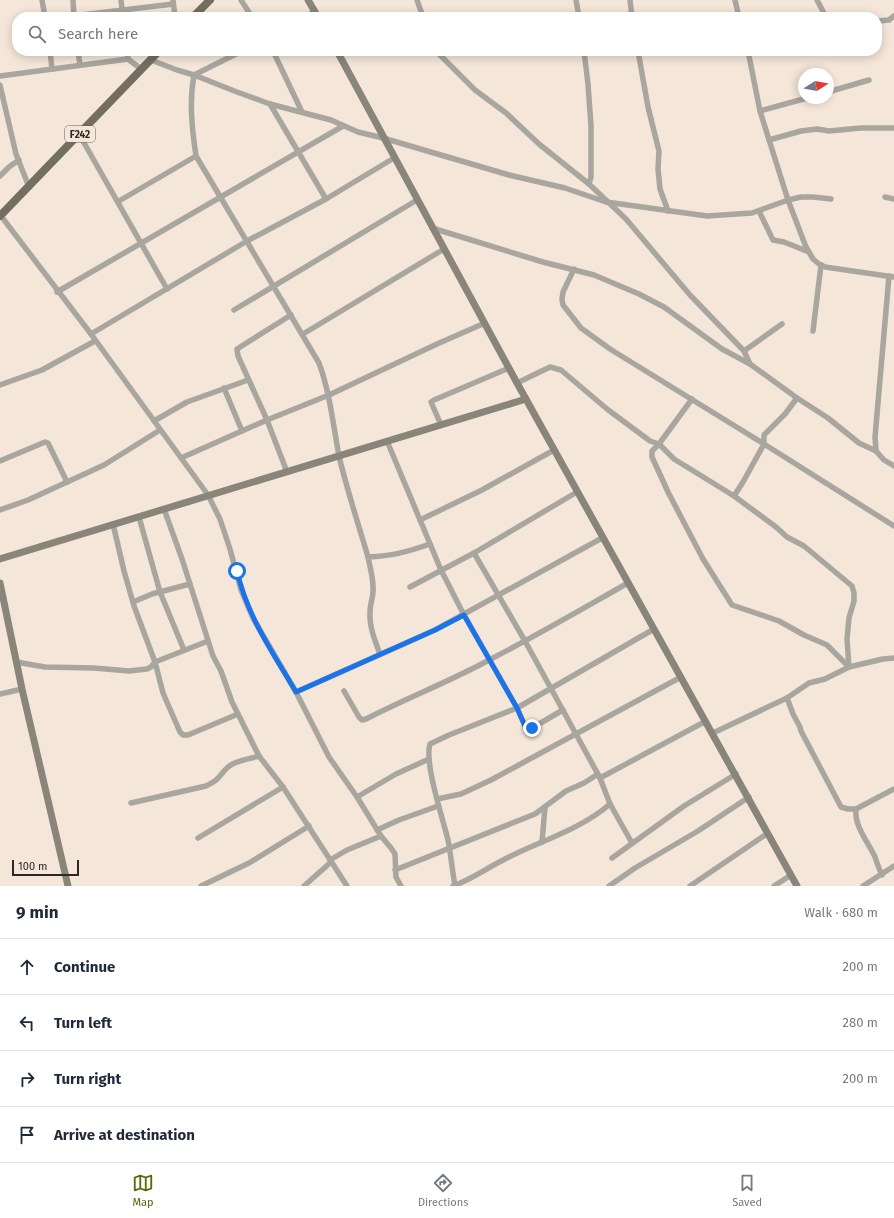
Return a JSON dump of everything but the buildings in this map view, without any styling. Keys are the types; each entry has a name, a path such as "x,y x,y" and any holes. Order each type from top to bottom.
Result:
{"main road":[{"path":"198,12 210,0"},
{"path":"308,0 316,12"},
{"name":"F242","path":"0,216 155,56"},
{"path":"340,56 602,538 749,797 797,886"},
{"path":"0,559 526,399"},
{"path":"0,583 1,594 22,689 68,886"}],"street":[{"path":"42,0 45,12"},
{"path":"73,0 74,12"},
{"path":"121,0 122,10"},
{"path":"241,0 249,12"},
{"path":"417,0 421,12"},
{"path":"576,0 578,12"},
{"path":"630,0 631,12"},
{"path":"735,0 738,12"},
{"path":"817,0 823,12"},
{"path":"106,12 173,2 174,12"},
{"path":"882,21 889,20 894,16"},
{"path":"51,56 52,69"},
{"path":"79,56 80,65"},
{"path":"194,75 232,56"},
{"path":"275,56 302,112"},
{"path":"441,56 461,77 506,113 539,144 589,184 606,202 626,219 690,295 744,351 750,364"},
{"path":"585,56 591,126 591,177 589,184"},
{"path":"639,56 648,107 659,151 658,169 660,189 668,211"},
{"path":"749,56 760,111 769,140 788,200 806,247 813,259 824,267 891,277 876,437 876,451"},
{"path":"0,76 128,59 141,69"},
{"path":"151,60 270,104 330,120 358,132 509,175 565,188 606,202 707,216 752,213 788,200 813,197 831,199"},
{"path":"194,75 191,90 191,106 196,156 222,197 273,286 292,315 319,362 326,380 339,456 368,557 373,587 370,612 371,621 373,636 380,654"},
{"path":"834,90 870,80"},
{"path":"0,85 19,160 29,187"},
{"path":"760,111 798,100"},
{"path":"270,104 326,199"},
{"path":"57,292 343,126"},
{"path":"769,140 801,131 817,129 829,131 861,128 894,128"},
{"path":"79,134 167,289"},
{"path":"118,201 196,156"},
{"path":"90,334 247,241 326,199 394,158"},
{"path":"0,176 19,160"},
{"path":"885,197 894,199"},
{"path":"234,310 417,200"},
{"path":"759,211 773,240 784,242 809,252"},
{"path":"0,216 90,334 208,496 220,519 241,590 253,618 296,692 330,757 394,854 396,876 400,886"},
{"path":"432,228 543,262 594,274 639,294 664,307 722,349 750,364 797,398 828,418 859,443 876,451 884,460 894,466"},
{"path":"303,334 444,249"},
{"path":"813,331 821,265"},
{"path":"574,269 562,292 562,299 563,306 581,328 610,349 894,526"},
{"path":"287,472 238,356 237,349 292,315"},
{"path":"181,458 266,420 329,395 485,323"},
{"path":"744,351 782,324"},
{"path":"0,385 42,370 95,341"},
{"path":"441,425 431,402 510,368"},
{"path":"517,383 550,368 561,370 607,409 650,441 659,444 674,459 734,496 776,526 787,537 804,546 852,586 854,601 849,618 847,639 849,666"},
{"path":"154,421 187,402 248,380"},
{"path":"224,388 242,431"},
{"path":"734,496 764,444 764,435 785,414 797,398"},
{"path":"692,399 659,444 652,451 652,457 654,464 703,559 732,605 779,621 804,636 827,645 849,666"},
{"path":"0,510 28,500 104,465 160,430"},
{"path":"387,441 441,570 464,615 517,708 525,726 529,729 563,710"},
{"path":"0,461 45,442 48,443 68,482"},
{"path":"420,520 482,490 554,450"},
{"path":"410,587 474,553 577,492"},
{"path":"164,509 213,656 221,671 232,702 259,756 283,787 347,886"},
{"path":"139,517 160,592 184,650"},
{"path":"113,524 133,602 155,662 163,693 180,732 183,735 188,735 238,714"},
{"path":"296,692 435,630 602,538"},
{"path":"368,557 388,556 407,552 430,544"},
{"path":"474,553 525,640 599,776 610,804 632,843"},
{"path":"344,691 359,717 362,720 366,719 490,660 628,583"},
{"path":"133,602 160,592 190,584"},
{"path":"610,804 582,824 506,859 464,883 454,886 450,849 437,802 428,748 432,742 517,708 654,629"},
{"path":"16,662 45,667 94,668 129,671 147,669 152,667 155,662 208,641"},
{"path":"713,733 787,698 809,683 825,679 849,666 883,658 894,658"},
{"path":"377,830 437,802 461,794 491,780 681,677"},
{"path":"0,694 22,689"},
{"path":"787,698 801,731 841,807 856,809 894,789"},
{"path":"396,870 535,814 566,791 599,776 706,721"},
{"path":"131,803 206,786 216,781 229,766 259,756"},
{"path":"357,797 396,774 429,759"},
{"path":"612,858 684,806 736,774"},
{"path":"198,838 283,787"},
{"path":"609,886 635,868 749,797"},
{"path":"542,842 545,807"},
{"path":"856,809 855,816 857,823 882,875"},
{"path":"201,886 229,874 249,863 309,826"},
{"path":"690,886 768,833"},
{"path":"304,886 330,861 346,850 381,836"},
{"path":"863,886 894,866"},
{"path":"774,886 791,874"}],"route":[{"path":"237,571 241,590 253,618 296,692 435,630 464,615 517,708 525,726 529,729 532,728"}]}
